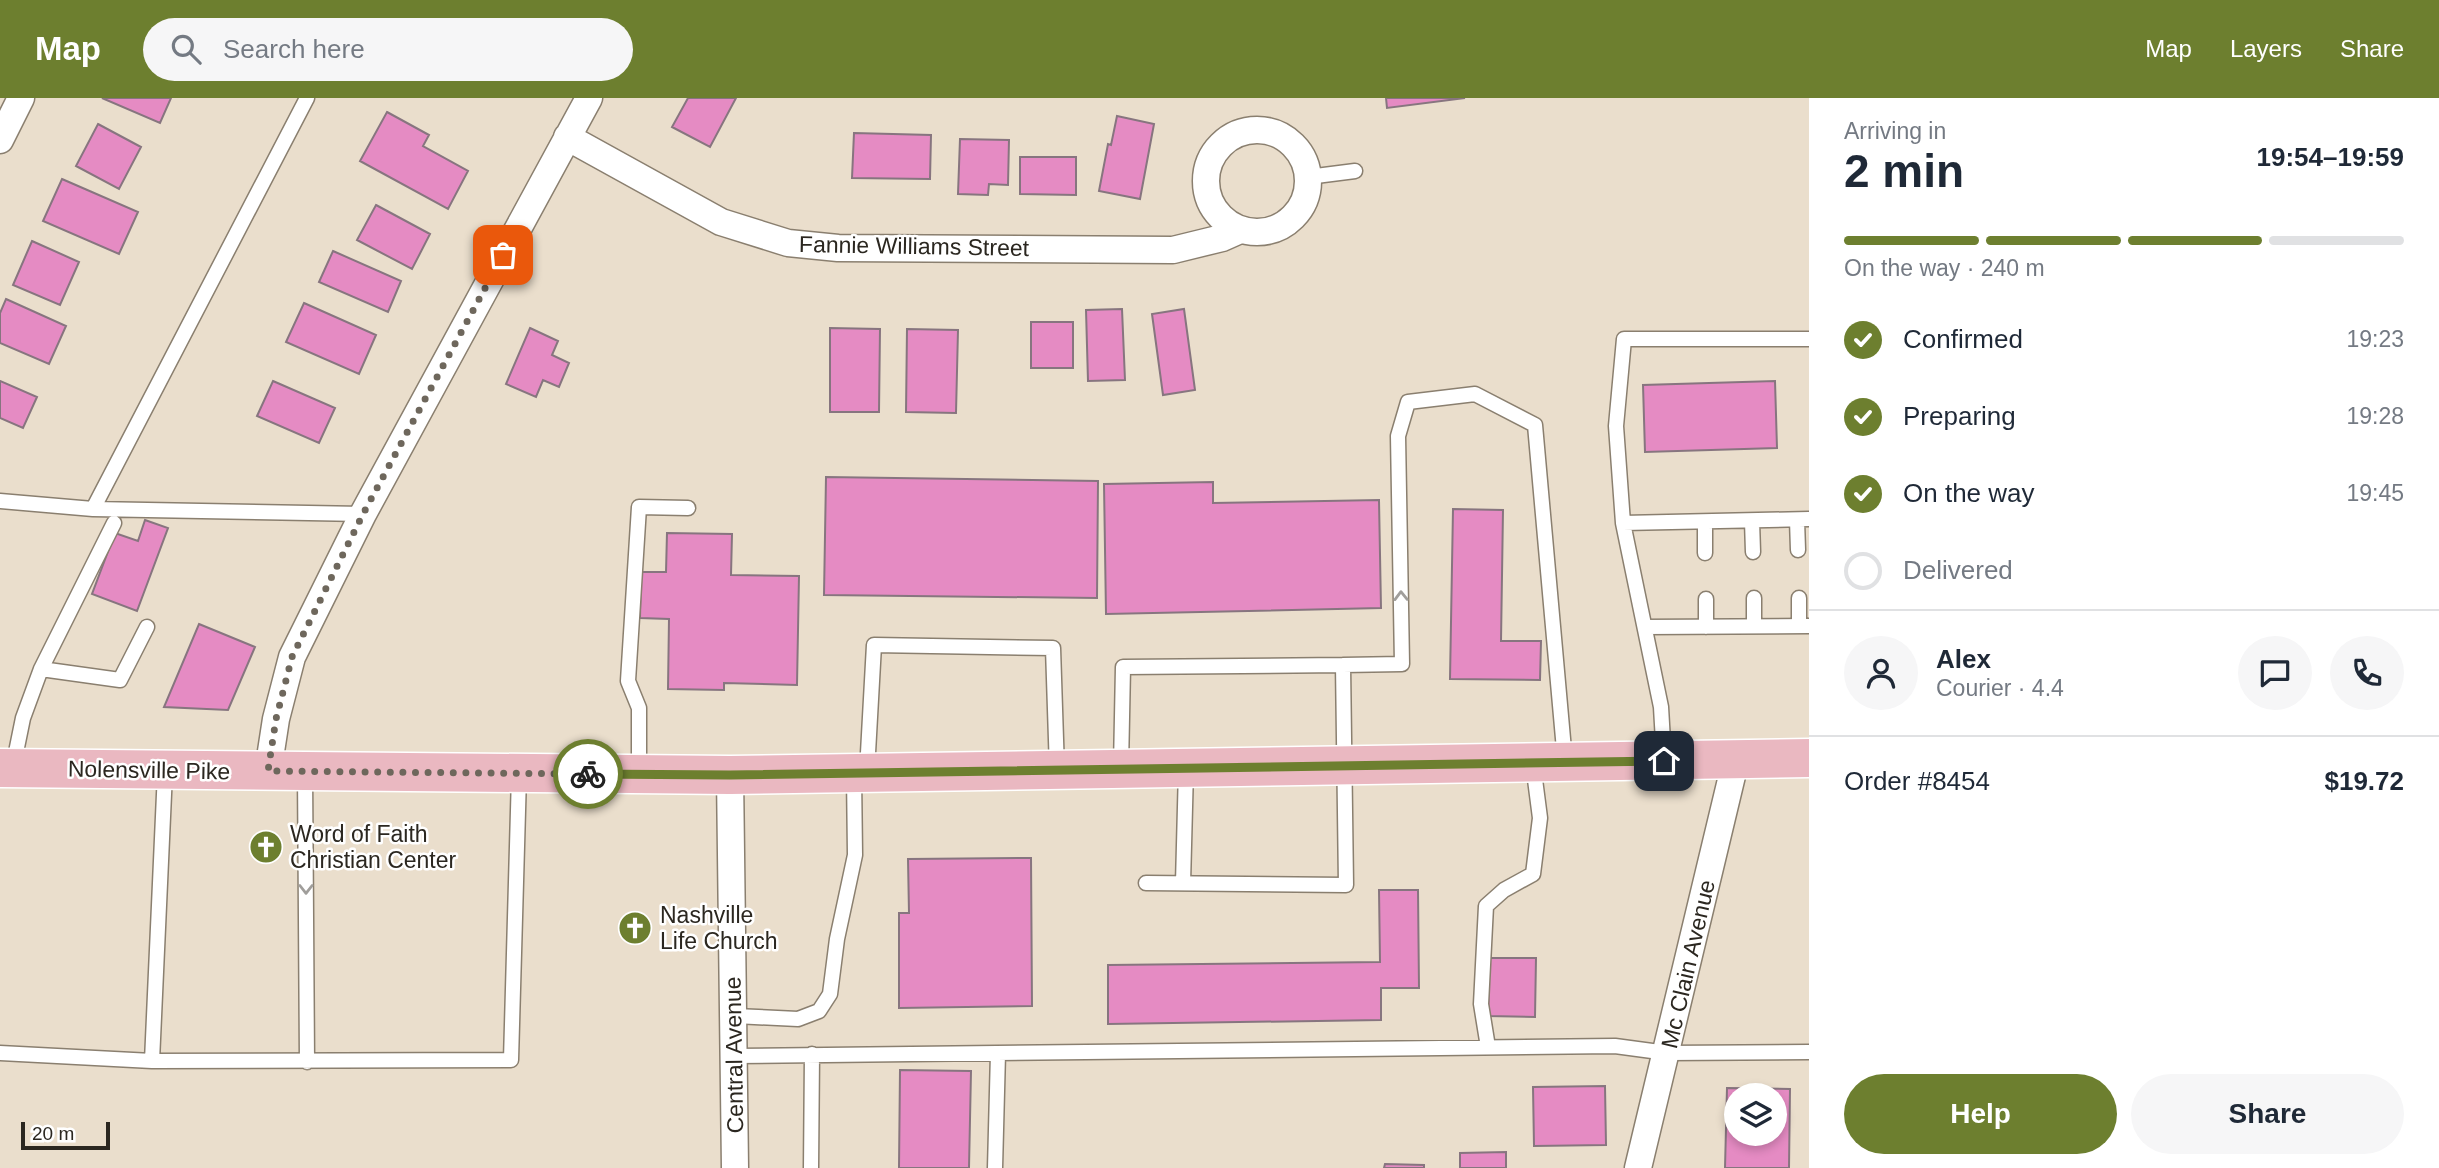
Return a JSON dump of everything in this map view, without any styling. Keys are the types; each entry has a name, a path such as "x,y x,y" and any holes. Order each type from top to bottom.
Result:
{"main road":[{"name":"Nolensville Pike","path":"6,769 730,775 1809,758"}],"street":[{"path":"0,140 21,98"},
{"path":"287,771 276,719 292,657 363,514 590,98"},
{"path":"1248,130 1265,130 1290,142 1300,155 1308,177 1304,200 1288,221 1267,231 1240,230 1219,216 1205,187 1210,160 1224,141 1248,130"},
{"name":"Fannie Williams Street","path":"567,137 721,222 788,243 838,248 1173,250 1211,242 1240,230"},
{"name":"Mc Clain Avenue","path":"1638,1168 1736,759"},
{"name":"Central Avenue","path":"730,775 735,1168"}],"lane":[{"path":"93,509 307,98"},
{"path":"1308,177 1356,171"},
{"path":"1664,761 1661,707 1623,523 1616,426 1624,339 1809,339"},
{"path":"1121,769 1123,667 1402,664 1398,436 1408,401 1475,394 1535,425 1549,762 1533,874 1504,890 1486,906 1481,1004 1489,1047"},
{"path":"0,501 93,509 363,514"},
{"path":"639,774 639,708 628,681 639,507 688,508"},
{"path":"1623,523 1803,520 1798,550"},
{"path":"1752,521 1753,552"},
{"path":"1705,522 1706,553"},
{"path":"6,769 41,669 114,523"},
{"path":"1706,598 1706,627"},
{"path":"1754,598 1754,626"},
{"path":"1645,627 1804,626 1799,598"},
{"path":"41,669 120,680 147,627"},
{"path":"734,1016 798,1019 819,1011 830,995 837,939 855,855 874,645 1053,648 1057,770"},
{"path":"1146,883 1346,884 1343,665"},
{"path":"1182,883 1186,768"},
{"path":"152,1061 165,770"},
{"path":"287,771 307,1062"},
{"path":"0,1053 152,1061 511,1060 519,774"},
{"path":"735,1056 1615,1046 1667,1054 1809,1052"},
{"path":"995,1168 998,1053"},
{"path":"811,1168 812,1054"}],"building":[{"path":"102,98 171,98 160,123"},
{"path":"688,98 736,98 710,147 672,127"},
{"path":"1386,98 1465,98 1387,108"},
{"path":"387,112 429,135 423,146 468,171 448,209 360,161"},
{"path":"1117,116 1154,124 1140,199 1099,191 1108,144 1111,145"},
{"path":"98,124 141,147 119,189 76,166"},
{"path":"854,133 931,135 930,179 852,178"},
{"path":"960,139 1009,140 1008,185 989,184 988,195 958,194"},
{"path":"1020,157 1076,157 1076,195 1020,194"},
{"path":"62,179 138,212 119,254 43,221"},
{"path":"376,205 430,234 412,269 357,240"},
{"path":"32,241 79,262 60,305 13,285"},
{"path":"333,251 401,281 388,312 319,282"},
{"path":"6,299 66,326 49,364 0,343 0,313"},
{"path":"304,303 376,335 359,374 286,342"},
{"path":"1122,309 1125,380 1088,381 1086,310"},
{"path":"1184,309 1195,390 1163,395 1152,314"},
{"path":"1031,322 1073,322 1073,368 1031,368"},
{"path":"530,328 558,341 552,355 569,363 559,387 543,380 536,397 506,384"},
{"path":"830,328 880,329 879,412 830,412"},
{"path":"907,329 958,330 956,413 906,412"},
{"path":"0,381 37,397 23,428 0,418"},
{"path":"273,381 335,408 319,443 257,416"},
{"path":"1775,381 1777,448 1645,452 1643,385"},
{"path":"826,477 1098,481 1097,598 824,595"},
{"path":"1213,482 1213,503 1379,500 1381,608 1106,614 1104,484"},
{"path":"1453,509 1503,510 1501,641 1541,641 1540,680 1450,679"},
{"path":"145,520 168,528 137,611 92,594 115,533 138,541"},
{"path":"667,533 732,534 731,575 799,576 797,685 724,683 724,690 668,689 669,619 640,618 641,572 666,572"},
{"path":"199,624 255,647 228,710 164,707"},
{"path":"1031,858 1032,1006 899,1008 899,913 909,913 908,859"},
{"path":"1379,890 1418,890 1419,988 1381,988 1381,1020 1108,1024 1108,965 1380,962"},
{"path":"1489,958 1536,958 1535,1017 1488,1016"},
{"path":"900,1070 971,1071 969,1168 899,1168"},
{"path":"1605,1086 1606,1145 1534,1146 1533,1087"},
{"path":"1787,1089 1790,1089 1789,1168 1725,1168 1726,1146 1787,1146"},
{"path":"1506,1152 1506,1168 1460,1168 1460,1153"},
{"path":"1385,1164 1424,1165 1424,1168 1384,1168"}],"way so far":[{"path":"503,255 363,514 292,657 276,719 268,771 588,774"}],"place":[{"name":"Word of Faith Christian Center","path":"266,847"},
{"name":"Nashville Life Church","path":"635,928"}],"route":[{"path":"588,774 730,775 1664,761"}]}
